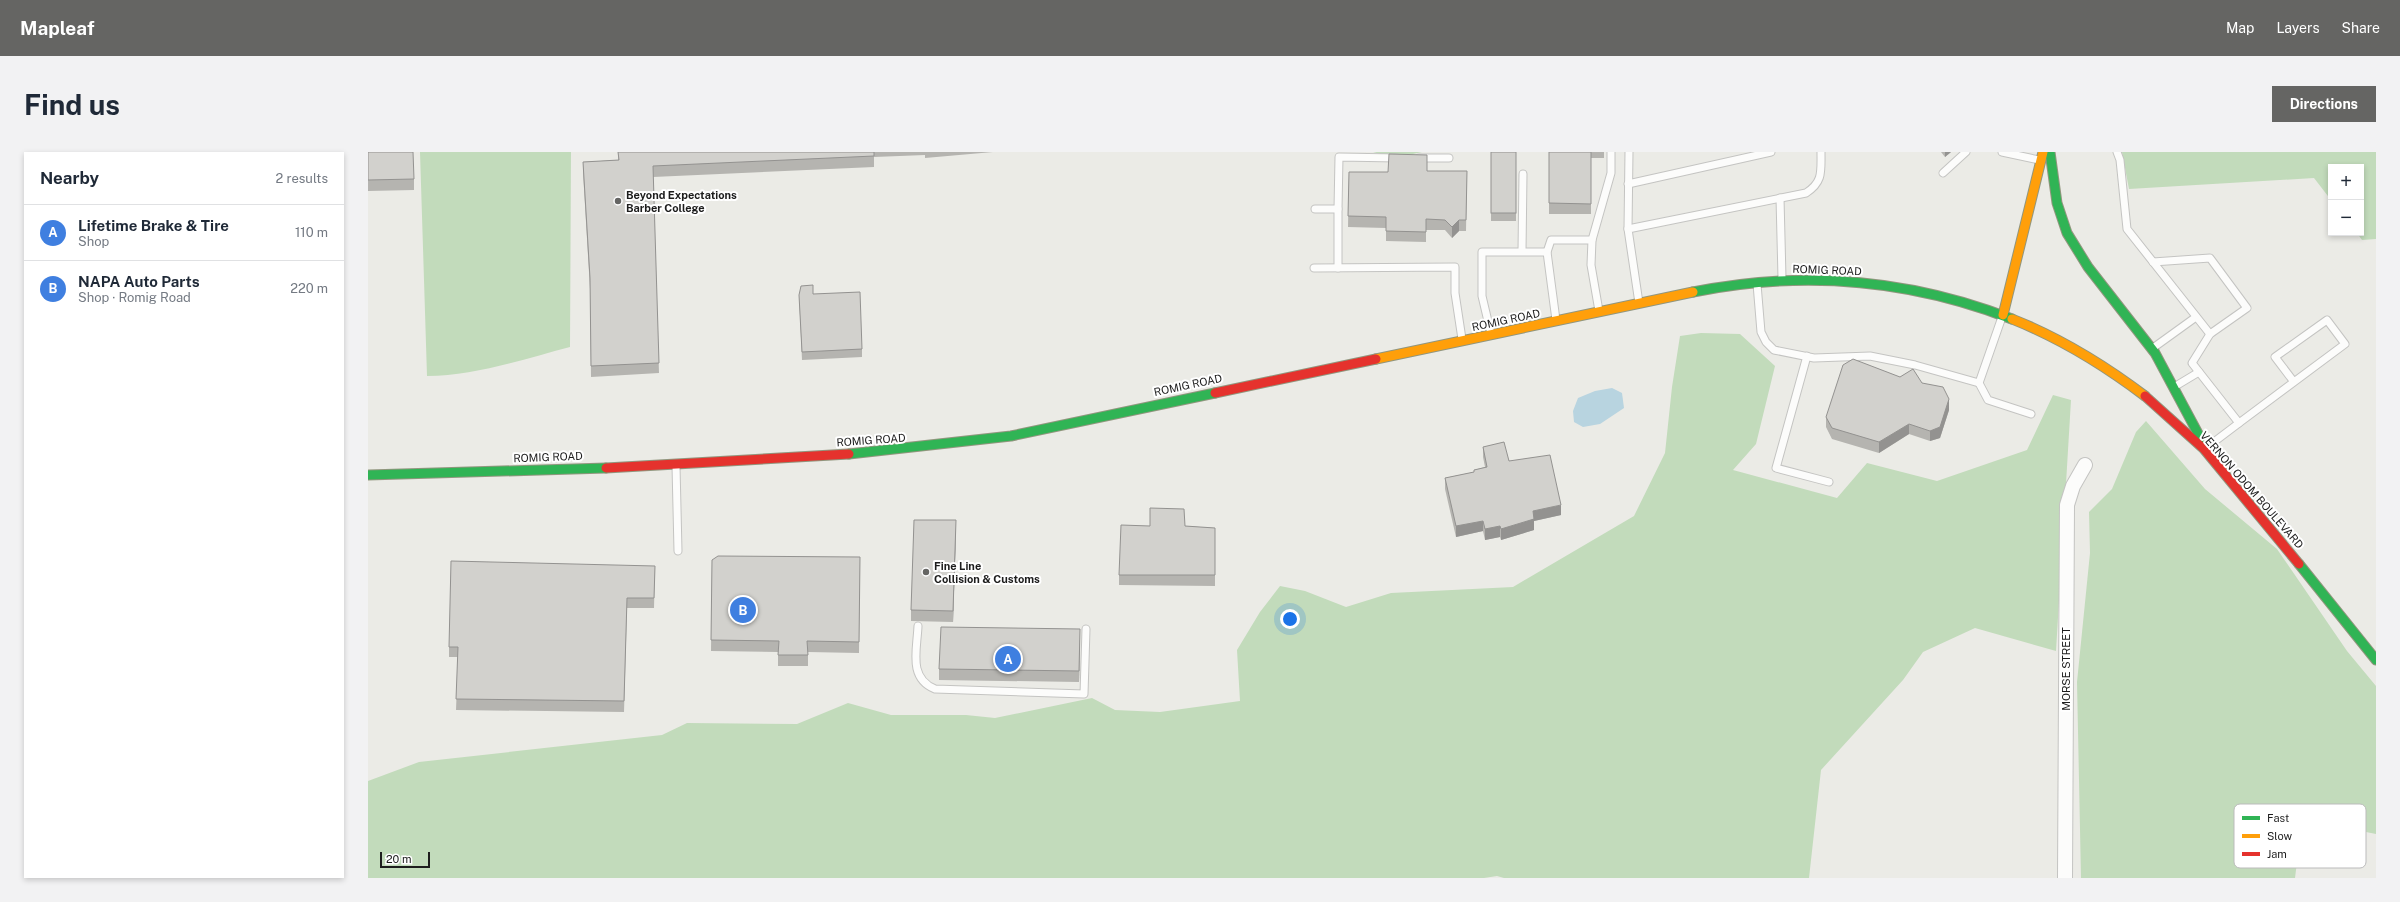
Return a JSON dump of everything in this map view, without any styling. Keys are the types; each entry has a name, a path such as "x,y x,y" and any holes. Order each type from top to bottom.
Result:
{"street":[{"path":"2050,152 2057,202 2067,233 2088,267 2152,349 2208,452"},
{"path":"2003,315 2042,156"},
{"name":"ROMIG ROAD","path":"368,475 676,465 888,452 972,442 1011,436 1714,288 1757,282 1782,280 1865,283 1934,295 2003,315"},
{"name":"VERNON ODOM BOULEVARD","path":"2003,315 2049,334 2122,378 2160,408 2208,452 2256,509 2376,660"},
{"name":"MORSE STREET","path":"2065,878 2067,505 2073,486 2085,465"}],"lane":[{"path":"1599,313 1591,266 1592,240 1610,173 1611,152"},
{"path":"1629,152 1628,229 1640,304"},
{"path":"1628,184 1771,152"},
{"path":"1628,229 1806,193 1817,186 1821,172 1821,152"},
{"path":"1943,173 1966,152"},
{"path":"2002,152 2042,156"},
{"path":"2117,152 2120,160 2127,229 2210,334"},
{"path":"1338,268 1339,157 1403,158"},
{"path":"1410,158 1449,158"},
{"path":"1522,252 1523,174"},
{"path":"1780,198 1782,280"},
{"path":"1315,209 1338,209"},
{"path":"1557,322 1547,252 1551,240 1592,240"},
{"path":"1491,336 1482,296 1482,252 1547,252"},
{"path":"2153,262 2210,258 2247,308 2210,334 2192,363 2239,423"},
{"path":"1314,268 1455,267 1455,293 1463,341"},
{"path":"1757,282 1761,332 1766,342 1774,350 1807,356 1870,356 1915,365 1979,383 1988,400 2031,414"},
{"path":"1979,383 2003,315"},
{"path":"2152,349 2196,317"},
{"path":"2208,452 2239,423 2345,344 2327,320 2275,357 2294,382"},
{"path":"1807,356 1776,468 1829,482"},
{"path":"2174,387 2199,372"},
{"path":"676,465 678,551"},
{"path":"918,626 916,667 920,680 935,689 1084,694 1086,629"}],"green space":[{"path":"420,152 571,152 570,347 481,370 427,376"},
{"path":"1373,152 1422,152 1395,158"},
{"path":"2122,152 2376,152 2376,239 2362,240 2359,236 2364,236 2364,164 2328,164 2328,196 2314,178 2129,189"},
{"path":"1701,333 1740,334 1775,366 1756,444 1733,470 1837,498 1867,463 1937,481 2027,450 2053,395 2071,400 2056,651 1975,628 1923,652 1903,680 1821,770 1809,878 1504,878 1497,876 1484,878 368,878 368,781 419,762 662,735 687,723 797,724 848,703 891,715 966,715 995,718 1092,698 1115,710 1160,712 1240,701 1237,650 1260,612 1280,586 1305,591 1346,607 1391,593 1513,587 1634,516 1665,453 1672,387 1680,336"},
{"path":"2146,421 2205,489 2277,549 2347,651 2376,686 2376,834 2366,832 2366,804 2234,804 2234,868 2296,868 2295,878 2081,878 2077,682 2090,553 2089,512 2112,489 2136,432"}],"water":[{"path":"1612,388 1622,393 1624,408 1600,424 1583,427 1574,422 1573,411 1578,398 1595,391"}],"building":[{"path":"368,152 413,152 414,179 368,180"},
{"path":"618,152 874,152 874,156 653,166 659,363 591,366 590,278 583,162 619,160"},
{"path":"1491,152 1516,152 1516,213 1491,213"},
{"path":"1549,152 1591,152 1591,204 1549,203"},
{"path":"1389,154 1427,155 1427,171 1467,171 1466,220 1459,220 1452,227 1445,220 1426,219 1426,232 1386,231 1386,217 1348,216 1349,172 1388,172"},
{"path":"813,285 813,294 860,292 862,349 802,352 799,295 801,286"},
{"path":"1853,359 1900,377 1913,369 1922,383 1943,387 1949,399 1940,427 1930,431 1909,424 1879,442 1832,428 1826,417 1843,365"},
{"path":"1504,442 1509,461 1550,455 1561,505 1533,511 1534,519 1501,529 1500,526 1485,529 1483,521 1456,526 1445,478 1474,472 1474,470 1487,467 1483,447"},
{"path":"1150,508 1184,509 1185,526 1215,528 1215,575 1119,575 1121,525 1150,526"},
{"path":"914,520 956,520 953,611 911,610"},
{"path":"718,556 860,557 859,642 807,641 808,655 778,655 779,641 711,640 712,560"},
{"path":"451,561 655,566 654,598 627,598 624,701 456,699 458,647 449,647"},
{"path":"941,627 1080,629 1079,671 939,669"}],"traffic: fast":[{"path":"2050,152 2057,203 2067,233 2088,267 2155,353 2201,439"},
{"path":"1693,292 1734,285 1774,281 1815,280 1855,282 1895,287 1934,295 1973,305 2012,319"},
{"path":"849,454 1011,436 1215,393"},
{"path":"368,475 606,468"},
{"path":"2299,564 2376,660"}],"traffic: slow":[{"path":"2003,315 2043,152"},
{"path":"1376,359 1693,292"},
{"path":"2012,319 2030,326 2081,353 2145,396"}],"traffic: jam":[{"path":"1215,393 1376,359"},
{"path":"2145,396 2204,449 2299,564"},
{"path":"606,468 849,454"}],"place":[{"name":"Beyond Expectations Barber College","path":"618,201"},
{"name":"Fine Line Collision & Customs","path":"926,572"},
{"name":"NAPA Auto Parts","path":"743,610"},
{"name":"Lifetime Brake & Tire","path":"1008,659"}]}
